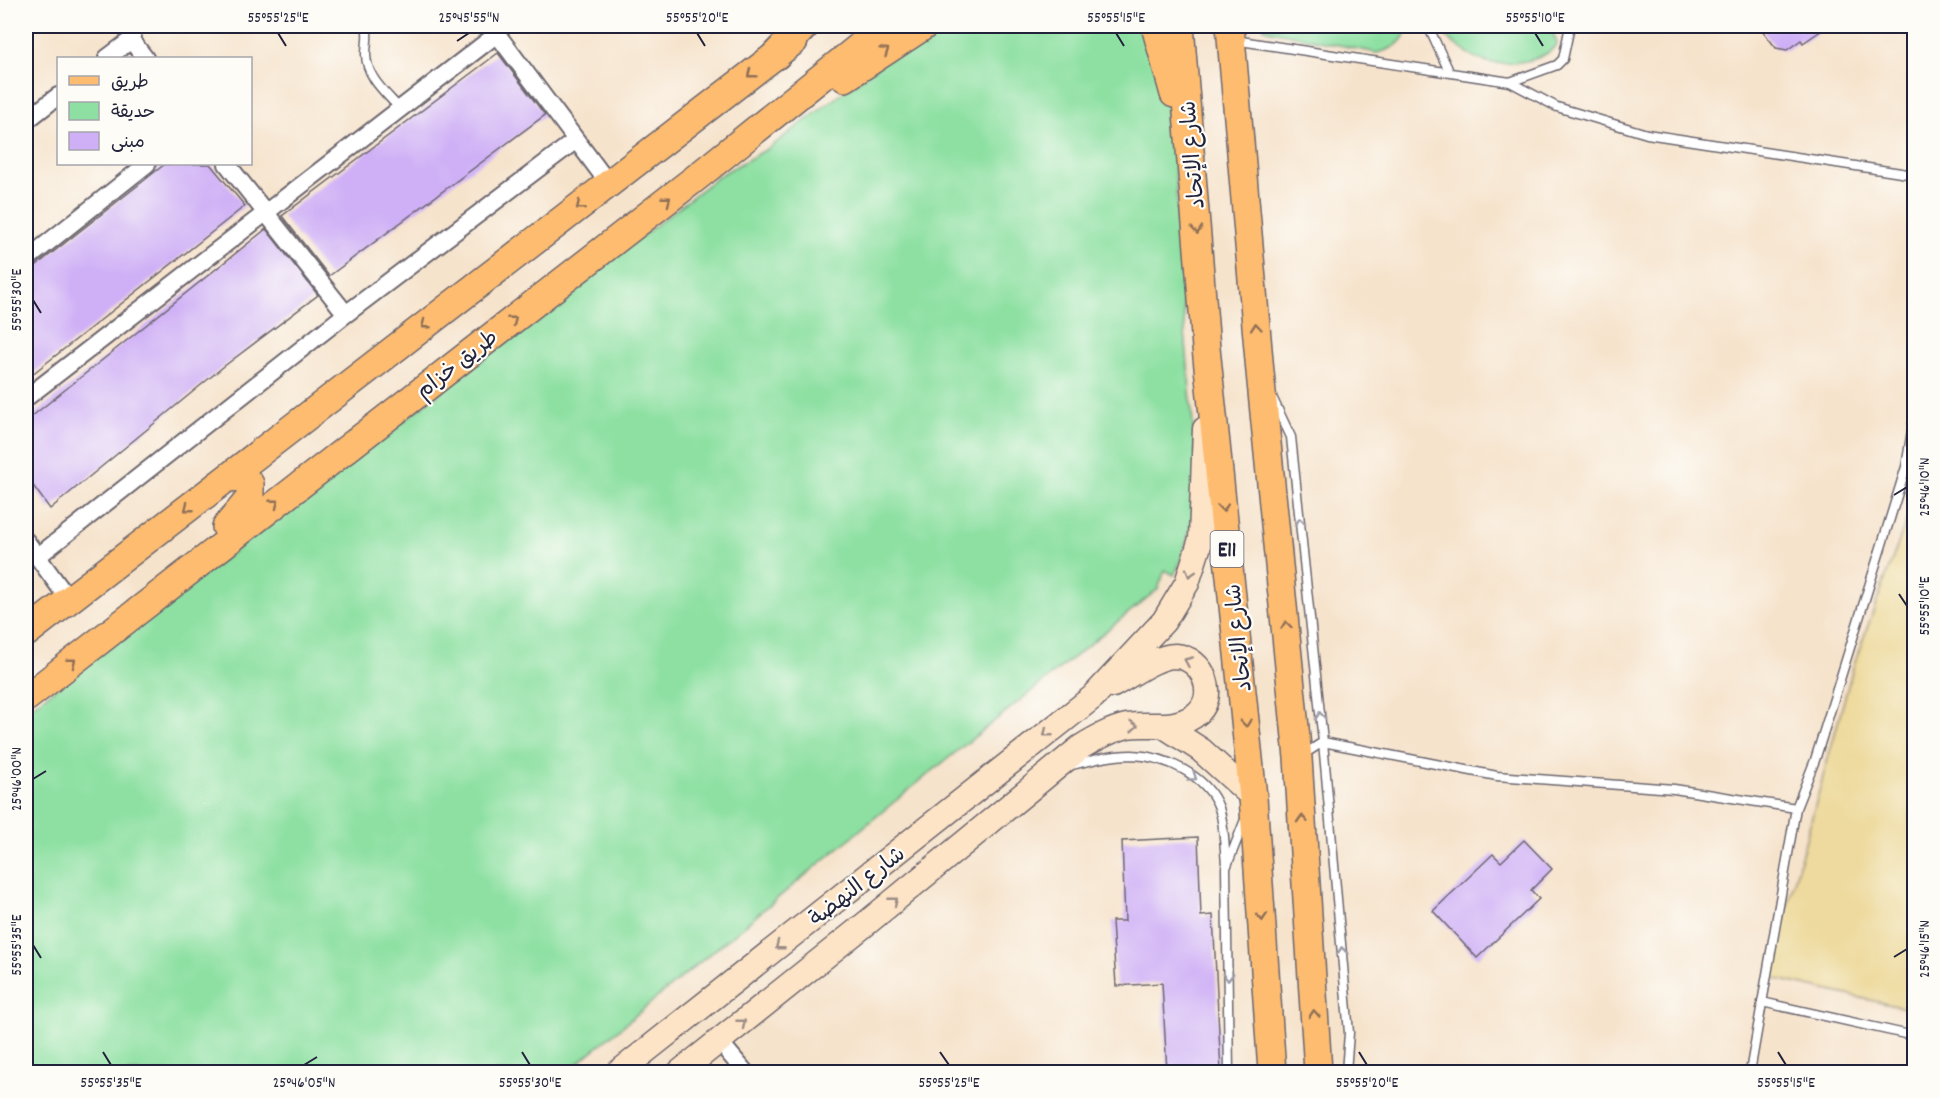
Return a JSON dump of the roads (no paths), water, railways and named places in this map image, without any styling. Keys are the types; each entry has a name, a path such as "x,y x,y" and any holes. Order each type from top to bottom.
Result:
{"highway":[{"path":"776,55 804,26"}],"main road":[{"path":"26,633 814,26"},
{"name":"طريق خزام","path":"26,698 697,177 885,26"},
{"path":"697,177 924,26"},
{"path":"1155,26 1191,158"},
{"name":"شارع الإتحاد","path":"1180,26 1206,348 1253,798 1272,1072"},
{"name":"E11","path":"1230,33 1298,758 1318,1072"},
{"path":"1093,697 1164,621 1187,583 1201,539 1206,348"},
{"path":"183,574 250,498 249,484 244,477 227,478"},
{"path":"1093,697 1159,658 1174,656 1189,659 1200,668 1206,681 1206,698 1195,715 1179,723 1164,726"},
{"name":"شارع النهضة","path":"619,1072 1093,697"},
{"name":"شارع النهضة","path":"680,1072 1081,747 1110,730 1130,726 1164,726"},
{"path":"1164,726 1202,750 1253,798"}],"street":[{"path":"26,398 400,109 494,30 609,184"},
{"path":"108,57 133,33 145,57"},
{"path":"26,121 57,97"},
{"path":"37,557 346,314 576,140"},
{"path":"26,260 146,165"},
{"path":"229,165 346,314"},
{"path":"26,541 69,600"},
{"path":"719,1041 745,1072"}],"lane":[{"path":"366,26 366,56 370,73 400,109"},
{"path":"1428,26 1449,71"},
{"path":"1510,82 1557,65 1563,59 1570,26"},
{"path":"1230,33 1510,82 1557,107 1647,135 1914,175"},
{"path":"1260,372 1291,437 1323,742 1349,1033 1346,1072"},
{"path":"1750,1072 1796,808 1815,760 1910,468 1914,418"},
{"path":"1298,758 1323,742 1497,776 1674,789 1796,808"},
{"path":"1057,768 1111,756 1132,755 1154,758 1181,769 1202,783 1218,806 1223,826 1226,868 1229,1072"},
{"path":"1226,868 1253,798"},
{"path":"1762,1002 1914,1036"}]}
